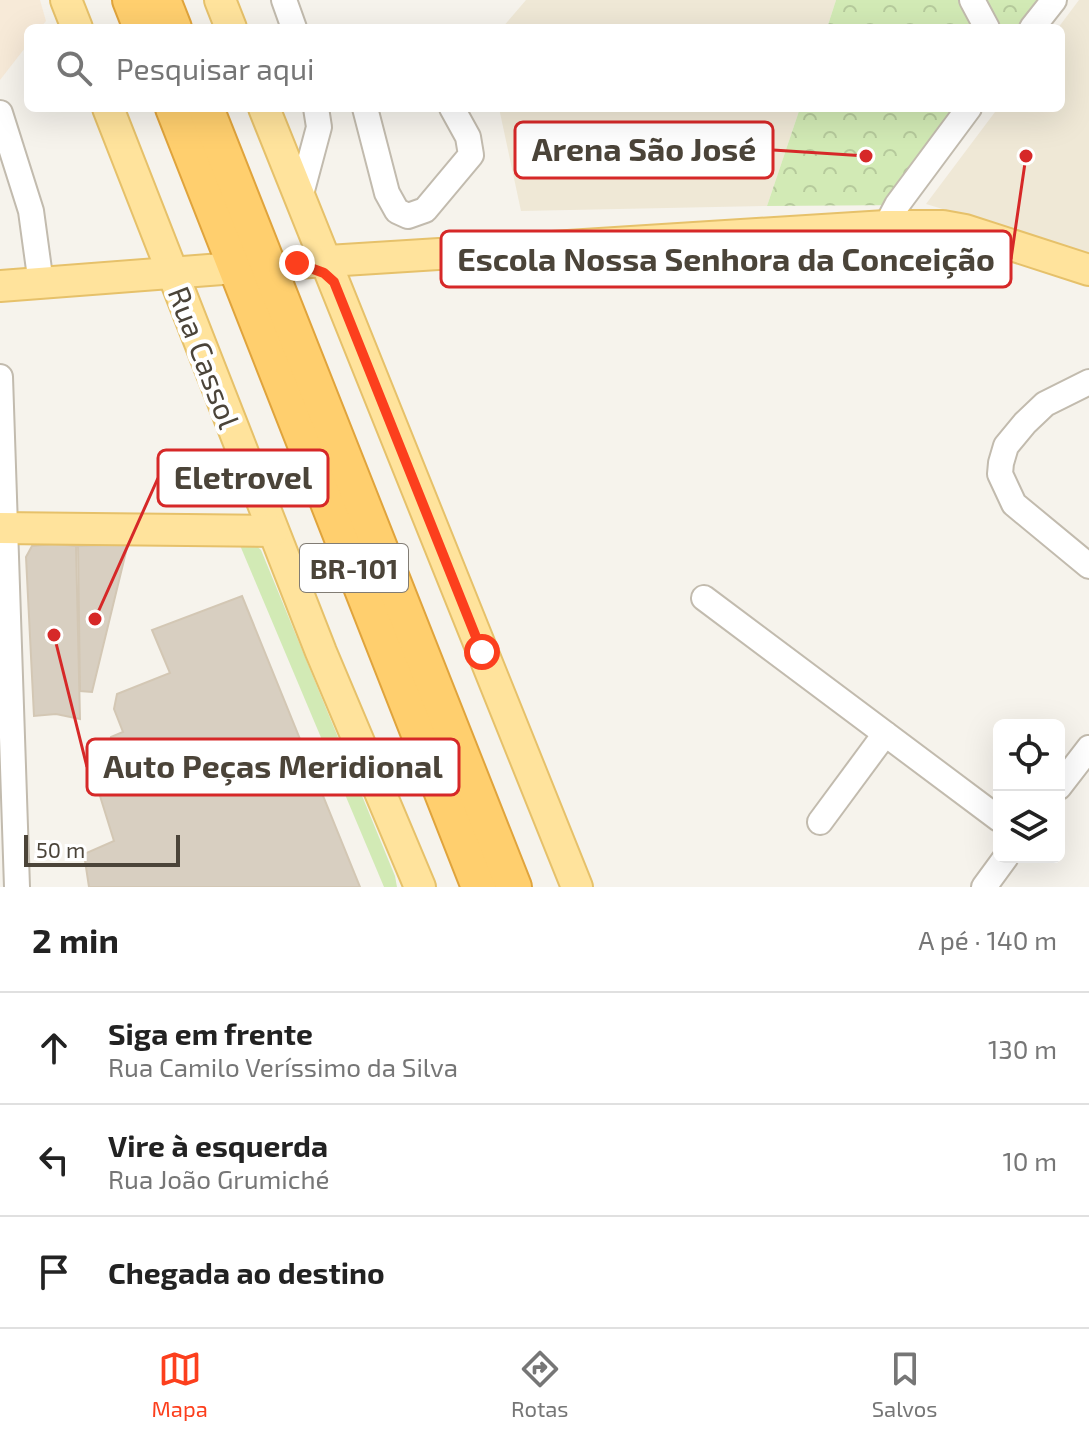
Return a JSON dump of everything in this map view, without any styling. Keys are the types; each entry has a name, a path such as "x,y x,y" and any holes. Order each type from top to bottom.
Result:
{"highway":[{"path":"130,0 139,24"},
{"path":"163,0 172,24"},
{"name":"BR-101","path":"175,112 479,887"},
{"name":"BR-101","path":"208,112 514,887"}],"main road":[{"path":"66,0 75,24"},
{"path":"220,0 229,24"},
{"name":"Rua Cassol","path":"110,112 321,652 420,887"},
{"path":"266,112 300,198 313,268 577,887"},
{"path":"313,268 886,226 943,226 965,230 1089,270"},
{"path":"0,286 222,269 198,284 185,306"},
{"path":"3,528 273,531"}],"street":[{"path":"284,0 293,24"},
{"path":"972,0 985,24"},
{"path":"1035,24 1054,0"},
{"path":"300,198 319,127 317,112"},
{"path":"366,112 387,193 397,211 408,216 425,210 471,155 468,137 454,112"},
{"path":"886,226 897,205 966,112"},
{"path":"0,113 31,211 41,284"},
{"path":"0,377 8,816 17,887"},
{"path":"1089,382 1045,404 1025,423 1006,446 1000,474 1014,504 1089,566"},
{"path":"704,598 993,815"},
{"path":"820,822 885,734"},
{"path":"1065,779 1089,748"},
{"path":"984,887 1002,863"}],"shaded area":[{"path":"0,0 40,0 46,21 43,24 24,24 24,49 0,80"},
{"path":"526,0 836,0 828,24 505,24"},
{"path":"1079,0 1089,0 1089,253 926,204 995,112 1065,112 1065,24 1061,24"},
{"path":"500,112 799,112 767,206 521,211"}],"green space":[{"path":"836,0 1060,0 1043,24 828,24"},
{"path":"799,112 980,112 913,205 767,206"},
{"path":"252,542 261,550 397,887 384,887 239,543"}],"building":[{"path":"102,531 131,531 92,692 80,691 78,546 102,545"},
{"path":"32,546 76,546 80,719 56,714 34,716 26,557"},
{"path":"242,596 360,887 89,887 84,854 114,841 100,796 111,737 123,732 114,709 117,694 170,673 152,630"}],"place":[{"name":"Arena São José","path":"866,156"},
{"name":"Escola Nossa Senhora da Conceição","path":"1026,156"},
{"name":"Eletrovel","path":"95,619"},
{"name":"Auto Peças Meridional","path":"54,635"}],"route":[{"path":"297,263 324,273 334,282 482,652"}]}
